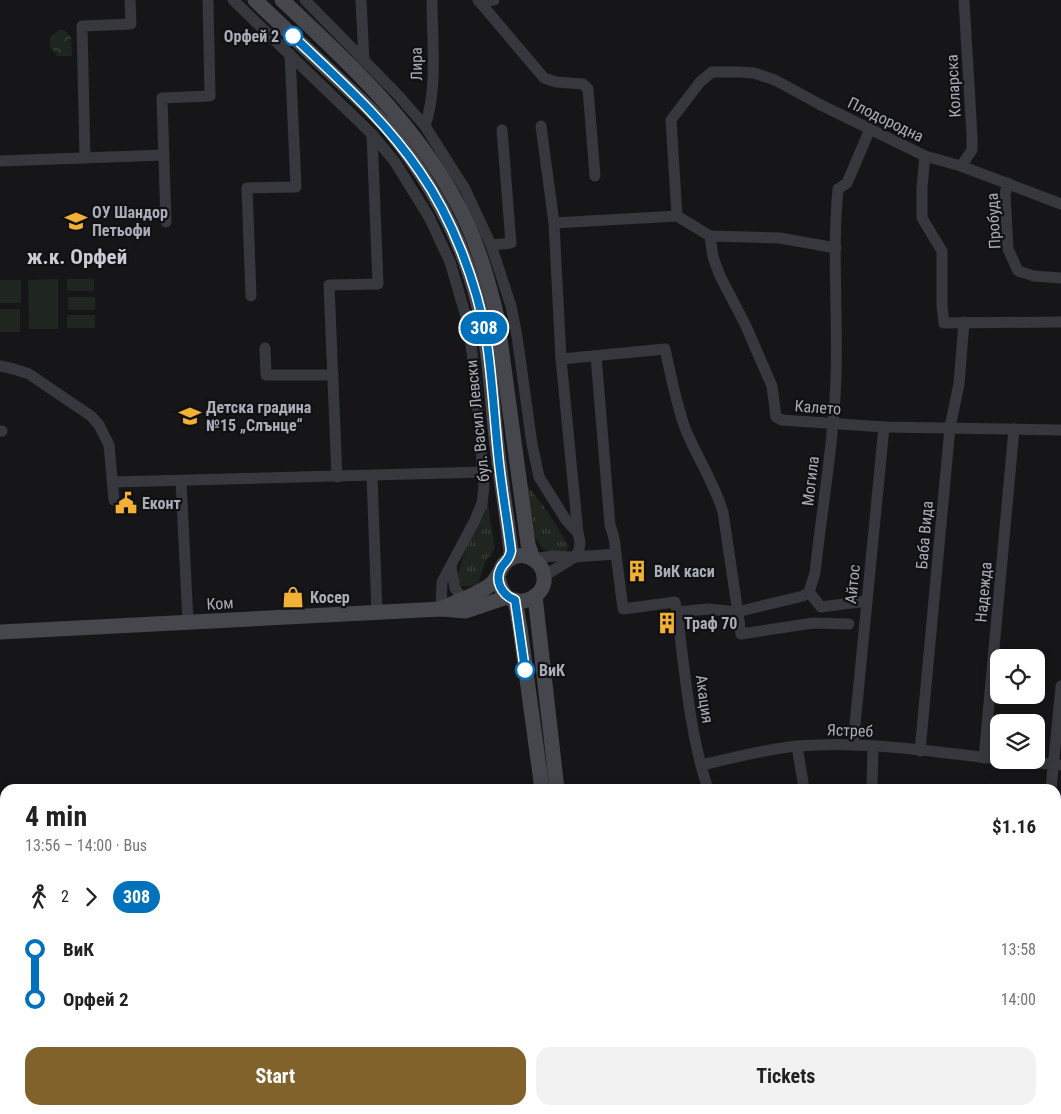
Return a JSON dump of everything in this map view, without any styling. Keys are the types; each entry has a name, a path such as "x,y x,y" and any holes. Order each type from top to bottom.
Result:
{"main road":[{"name":"бул. Васил Левски","path":"255,0 390,131 420,172 448,220 471,280 486,336 500,472 511,551 510,558"},
{"name":"бул. Васил Левски","path":"282,0 333,49 404,124 436,168 454,197 469,229 490,287 499,324 528,544 533,558"},
{"path":"519,556 533,558 542,570 544,584 540,591 529,600 511,599 466,611 441,609 481,591 498,578 504,564 510,558 519,556"},
{"path":"498,578 501,588 511,599 520,628 541,784"},
{"path":"535,596 556,784"},
{"name":"Ком","path":"0,632 441,609"}],"street":[{"path":"85,158 82,26 131,24 130,0"},
{"path":"166,222 162,98 210,96 208,0"},
{"path":"233,0 372,134 395,162 422,203 450,262 466,314 471,339 484,487 482,503 452,567 445,574 442,582 441,609"},
{"path":"305,0 398,95 425,126 465,189 491,245 509,299 517,336 538,477 566,520 578,533"},
{"path":"361,0 364,62"},
{"name":"Лира","path":"425,126 431,110 433,90 432,0"},
{"path":"479,1 494,0"},
{"name":"Коларска","path":"961,166 972,150 964,0"},
{"path":"479,1 544,78 556,82 583,84 588,89 595,176"},
{"path":"251,296 247,188 296,187 290,54"},
{"name":"Плодородна","path":"677,216 671,120 700,82 712,72 740,72 766,76 925,156 961,166 1061,204"},
{"path":"541,126 554,223 561,359 580,542 579,550 575,557 544,576"},
{"name":"Могила","path":"809,592 815,573 834,424 836,373 835,219 838,189 848,180 870,129"},
{"path":"491,245 511,243 502,130"},
{"path":"337,477 329,285 378,284 372,134"},
{"path":"0,161 164,155"},
{"path":"925,156 921,202 922,218 942,251 942,306 944,323 1061,322"},
{"name":"Пробуда","path":"1008,183 1006,194 1008,249 1018,271 1034,276 1061,278"},
{"path":"554,223 677,216 710,236 780,238 836,248"},
{"name":"Калето","path":"710,236 713,257 720,276 745,324 772,386 776,418 884,427 1061,430"},
{"name":"Баба Вида","path":"920,751 950,427 959,384 964,322"},
{"path":"265,348 266,376 333,375"},
{"path":"561,359 666,349 677,402 685,427 721,505 740,634 813,623 849,624"},
{"path":"596,356 610,525 614,538 623,609 675,602 676,612 708,609 737,612 802,596 809,592 821,607 867,601"},
{"path":"0,366 14,368 29,374 91,416 99,425 109,445 114,500"},
{"name":"Айтос","path":"853,745 884,427"},
{"name":"Надежда","path":"984,758 1014,429"},
{"path":"113,482 484,472"},
{"path":"372,476 377,612"},
{"path":"181,481 188,622"},
{"path":"533,558 616,554"},
{"path":"452,567 455,588 463,600"},
{"name":"Акация","path":"676,612 693,729 700,765 706,784"},
{"path":"1052,784 1057,765 1061,686"},
{"name":"Ястреб","path":"700,765 756,752 797,746 853,745 990,758"},
{"path":"797,746 803,784"},
{"path":"872,784 873,747"}],"green space":[{"path":"59,30 64,30 71,37 72,56 57,56 50,47 50,37"},
{"path":"58,279 58,329 29,329 28,280"},
{"path":"67,279 94,279 94,291 67,291"},
{"path":"0,280 21,280 21,303 0,303"},
{"path":"68,297 95,297 95,310 68,310"},
{"path":"0,309 20,309 20,332 0,332"},
{"path":"67,315 95,315 95,328 67,328"},
{"path":"527,485 547,511 569,546 566,551 554,554 543,549 535,537"},
{"path":"487,500 495,548 485,563 477,586 461,586 458,575 463,556"}],"bus line":[{"name":"308","path":"293,36 390,131 420,172 452,230 471,280 486,336 500,472 511,551 510,558 500,570 498,578 501,588 507,597 515,600 525,670"}],"place":[{"name":"Орфей 2","path":"293,36"},
{"name":"ОУ Шандор Петьофи","path":"76,221"},
{"name":"Детска градина №15 „Слънце“","path":"190,416"},
{"name":"Еконт","path":"126,503"},
{"name":"ВиК каси","path":"637,571"},
{"name":"Косер","path":"293,597"},
{"name":"Траф 70","path":"667,623"},
{"name":"ВиК","path":"525,670"}],"district":[{"name":"ж.к. Орфей","path":"77,257"}]}
